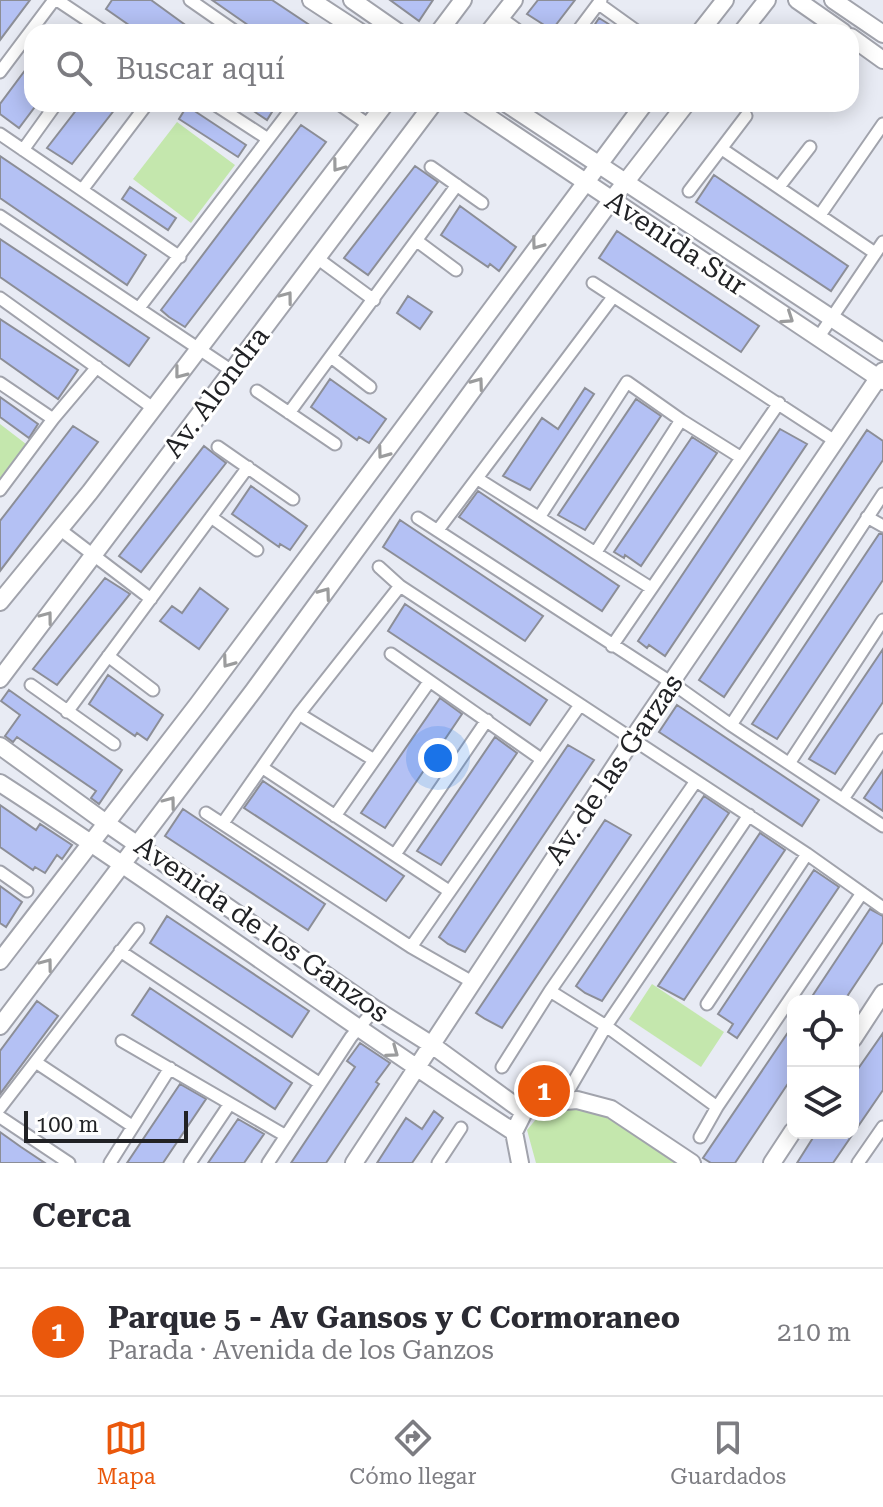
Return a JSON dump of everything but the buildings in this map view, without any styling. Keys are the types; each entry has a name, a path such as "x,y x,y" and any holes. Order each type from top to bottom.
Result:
{"main road":[{"path":"311,0 348,24"},
{"path":"352,0 386,24"},
{"path":"445,24 463,0"},
{"path":"510,24 514,0"},
{"path":"706,24 725,0"},
{"path":"748,24 767,0"},
{"path":"797,0 832,24"},
{"path":"833,0 883,34"},
{"path":"859,43 883,60"},
{"name":"Av. Alondra","path":"0,602 90,492 193,344 364,122 376,112"},
{"name":"Av. Alondra","path":"0,679 97,558 232,371 427,112"},
{"name":"Avenida Sur","path":"481,112 881,377"},
{"name":"Avenida Sur","path":"519,112 833,314 883,352"},
{"path":"0,961 207,691 638,112"},
{"path":"0,1026 139,844 680,112"},
{"name":"Av. de las Garzas","path":"354,1163 432,1045 467,980 627,737 677,687 828,437 881,377"},
{"name":"Avenida de los Ganzos","path":"0,746 106,823 432,1045 524,1112"},
{"name":"Avenida de los Ganzos","path":"0,783 514,1132"},
{"path":"859,1030 883,993"},
{"path":"520,1163 514,1132 524,1112 543,1103 563,1100 577,1100 611,1109 692,1163"},
{"path":"772,1163 788,1139"}],"street":[{"path":"37,24 56,0 93,24"},
{"path":"190,0 224,24"},
{"path":"583,24 600,2 628,24"},
{"path":"0,72 24,41"},
{"path":"23,150 50,112"},
{"path":"82,190 141,112"},
{"path":"226,112 268,139"},
{"path":"139,308 289,112"},
{"path":"350,112 364,122"},
{"path":"689,191 746,116"},
{"path":"820,215 883,124"},
{"path":"0,134 180,257"},
{"path":"779,187 810,147"},
{"path":"722,149 875,253"},
{"path":"431,167 482,203"},
{"path":"289,413 457,185"},
{"path":"0,216 232,371"},
{"path":"417,241 456,270"},
{"path":"818,338 883,242"},
{"path":"317,258 374,300"},
{"path":"593,283 828,437"},
{"path":"438,530 613,297"},
{"path":"0,298 148,405"},
{"path":"331,357 370,387"},
{"path":"0,490 97,367"},
{"path":"540,516 627,382 740,457"},
{"path":"0,383 53,419"},
{"path":"257,391 335,444"},
{"path":"612,646 779,403"},
{"path":"596,552 681,420"},
{"path":"218,447 293,499"},
{"path":"67,712 248,467"},
{"path":"478,479 651,588"},
{"path":"731,725 883,494"},
{"path":"211,517 257,550"},
{"path":"867,517 883,526"},
{"path":"418,518 883,826"},
{"path":"58,528 151,599"},
{"path":"379,567 400,586 749,815 883,908"},
{"path":"223,823 299,714 400,586"},
{"path":"790,762 883,620"},
{"path":"391,654 541,759"},
{"path":"108,656 153,690"},
{"path":"335,816 429,682"},
{"path":"31,685 114,744"},
{"path":"411,947 580,705"},
{"path":"299,714 374,760"},
{"path":"396,853 487,720"},
{"path":"843,799 883,740"},
{"path":"263,768 396,853 449,891"},
{"path":"502,1067 550,991 696,781"},
{"path":"206,813 467,980"},
{"path":"563,1100 606,1026 749,815"},
{"path":"707,1004 807,854"},
{"path":"0,872 27,891"},
{"path":"700,1137 717,1107 862,893"},
{"path":"0,1108 138,929"},
{"path":"120,951 319,1083"},
{"path":"550,991 606,1026 717,1107"},
{"path":"268,1163 319,1083 375,1009"},
{"path":"122,1041 286,1136"},
{"path":"37,1063 132,1126"},
{"path":"110,1163 170,1068"},
{"path":"190,1163 229,1105"},
{"path":"0,1117 69,1163"},
{"path":"858,1163 883,1127"},
{"path":"438,1163 461,1128"}],"green space":[{"path":"177,122 235,165 191,223 133,179"},
{"path":"0,424 26,444 0,478"},
{"path":"652,984 724,1032 701,1067 629,1019"},
{"path":"570,1106 618,1120 682,1163 536,1163 527,1130 542,1112"}],"place":[{"name":"Parque 5 - Av Gansos y C Cormoraneo","path":"544,1091"}]}
